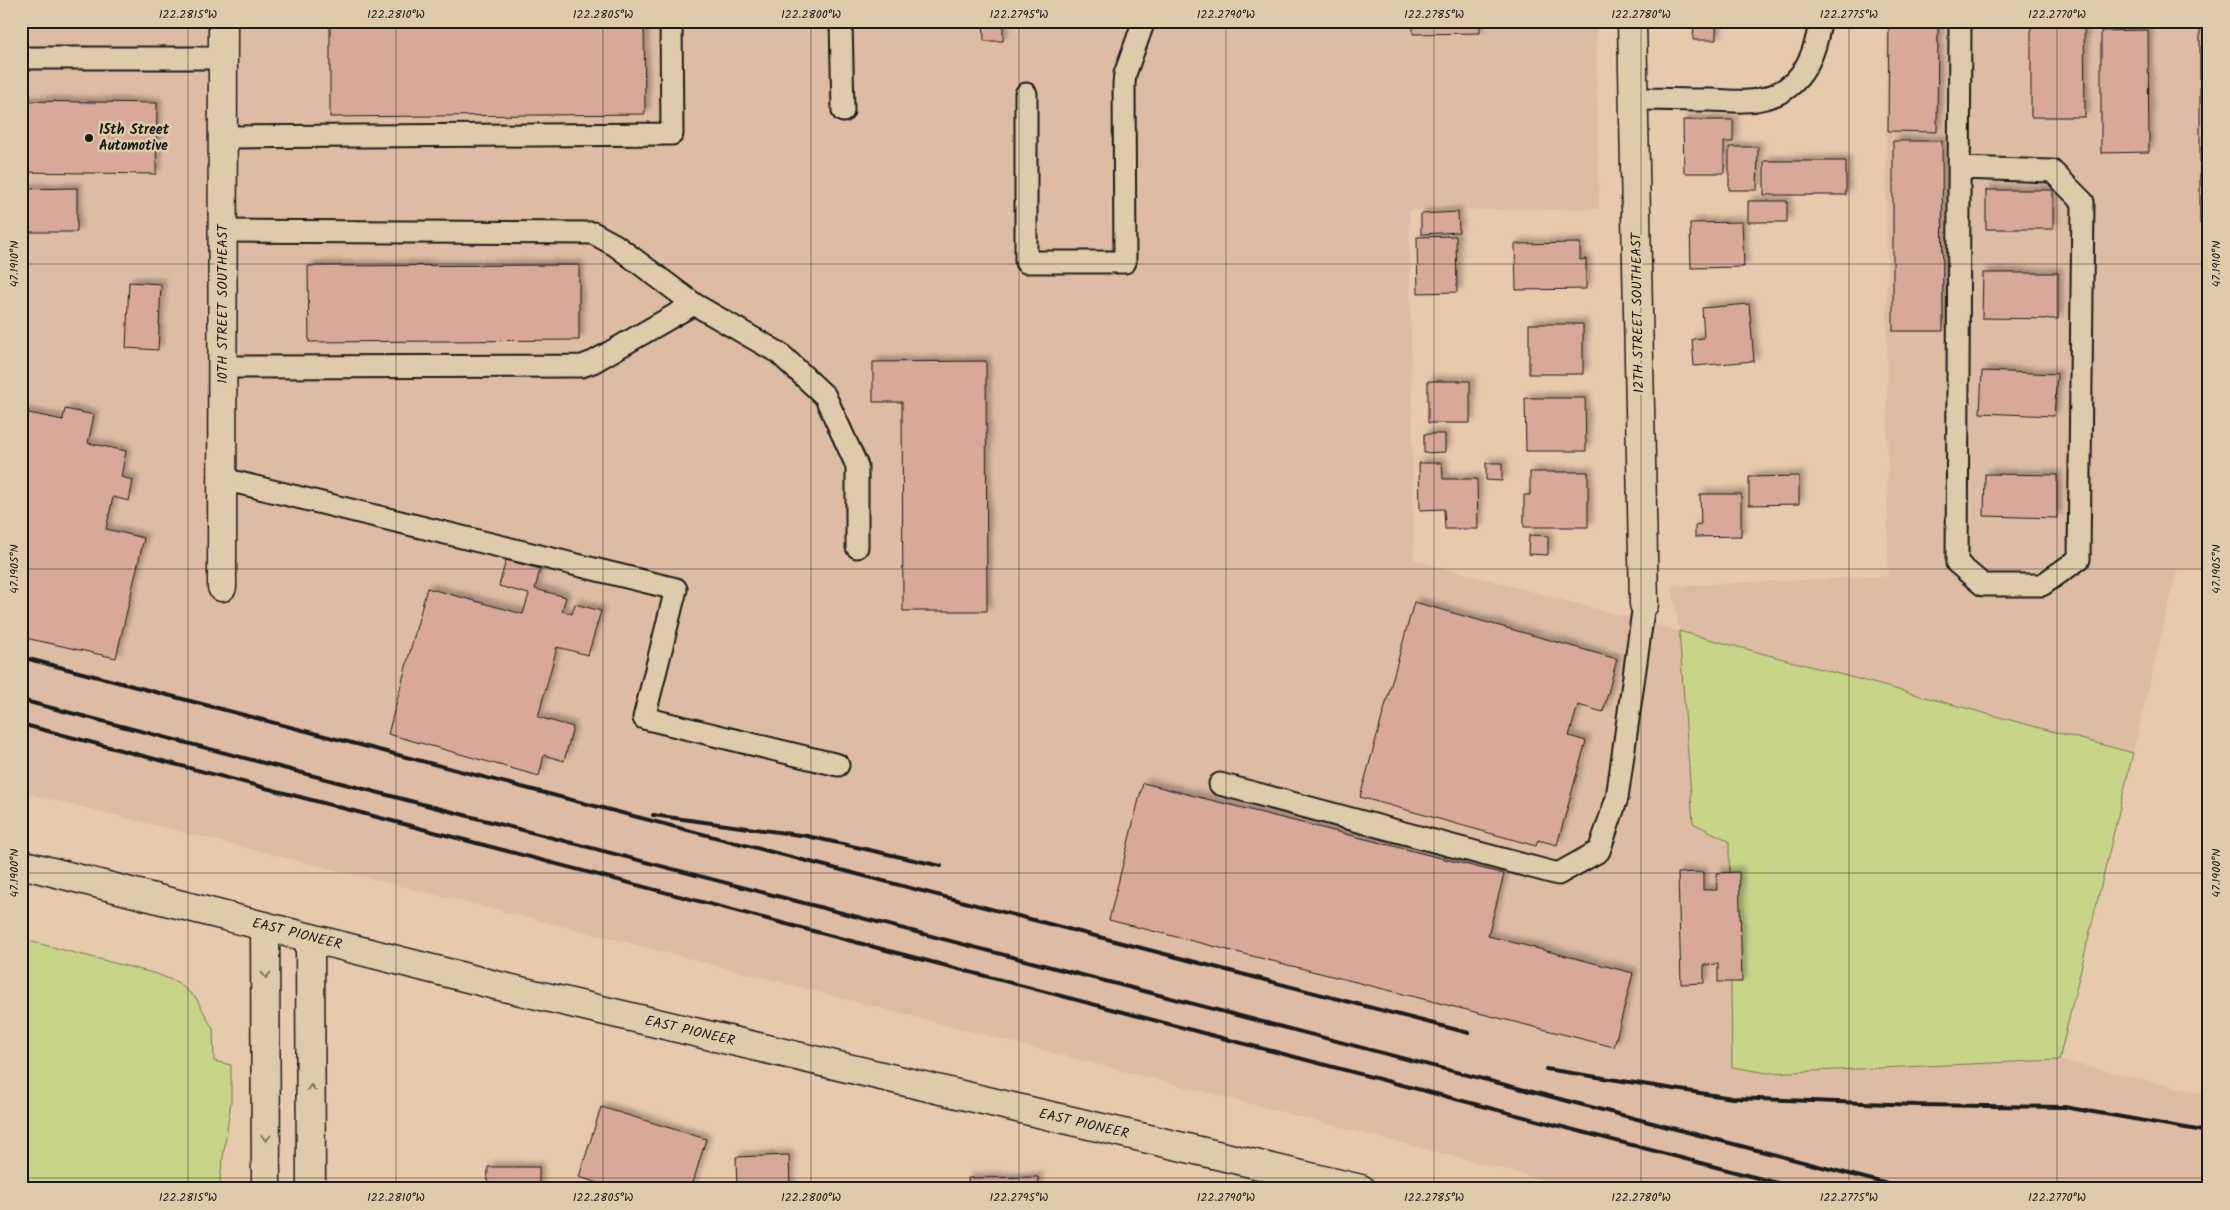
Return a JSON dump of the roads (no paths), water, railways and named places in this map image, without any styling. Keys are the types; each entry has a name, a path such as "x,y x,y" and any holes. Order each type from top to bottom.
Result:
{"main road":[{"name":"10TH STREET SOUTHEAST","path":"222,587 223,21"},
{"name":"12TH STREET SOUTHEAST","path":"1632,21 1644,604"},
{"name":"EAST PIONEER","path":"21,864 495,985 1361,1189"},
{"path":"266,926 266,1189"},
{"path":"310,938 311,1189"}],"lane":[{"path":"223,137 672,134 671,21"},
{"path":"841,21 843,111"},
{"path":"1026,94 1026,262 1124,262 1125,74 1144,21"},
{"path":"1634,99 1755,100 1777,94 1793,83 1809,62 1817,44 1820,21"},
{"path":"1959,168 2052,171 2083,202 2079,559 2042,585 1983,585 1957,563 1959,168 1960,21"},
{"path":"21,58 223,58"},
{"path":"223,231 593,232 615,245 694,304 779,352 825,396 857,466 857,547"},
{"path":"222,367 582,366 593,362 694,304"},
{"path":"223,479 676,589 644,718 838,765"},
{"path":"1220,784 1558,874 1599,851 1616,798 1644,604"}],"railway":[{"path":"21,657 1469,1033"},
{"path":"21,700 1907,1189"},
{"path":"21,724 1800,1189"},
{"path":"653,815 807,836 941,866"},
{"path":"1546,1069 1732,1098 1917,1105 2064,1107 2209,1132"}],"place":[{"name":"15th Street Automotive","path":"89,138"}]}
